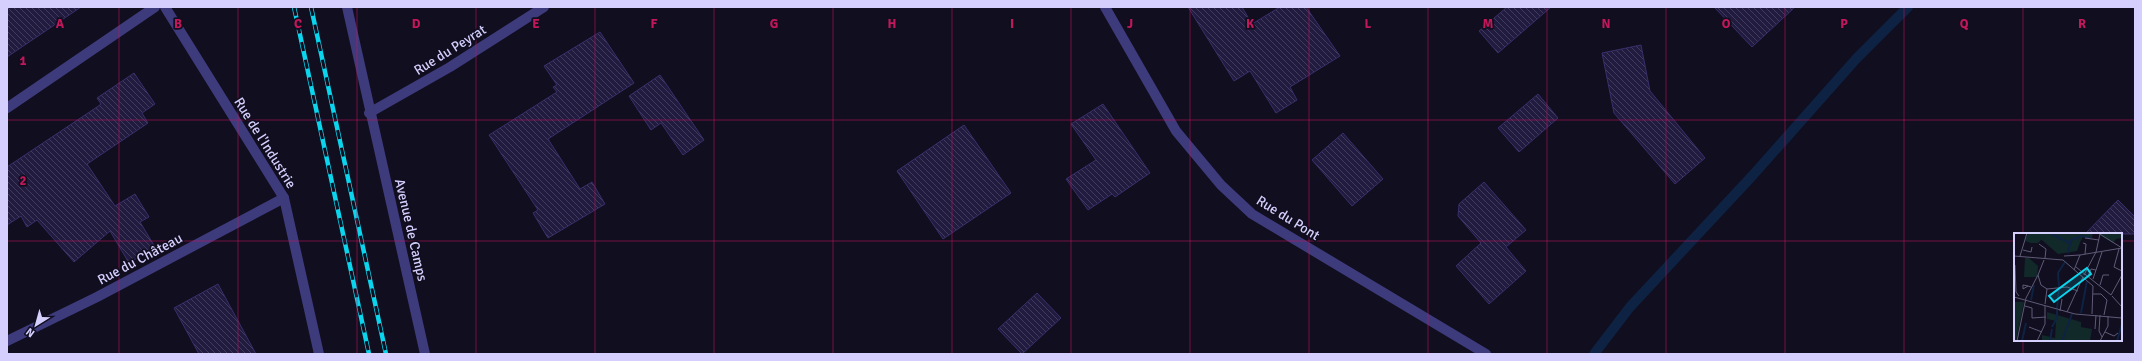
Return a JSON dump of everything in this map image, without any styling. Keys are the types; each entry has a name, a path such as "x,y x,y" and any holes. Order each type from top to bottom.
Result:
{"street":[{"path":"7,108 156,7"},
{"name":"Rue de l'Industrie","path":"164,7 284,198 319,354"},
{"name":"Avenue de Camps","path":"347,7 369,113 425,354"},
{"name":"Rue du Peyrat","path":"369,113 450,67 544,7"},
{"name":"Rue du Pont","path":"1105,7 1176,131 1221,185 1252,214 1486,354"},
{"name":"Rue du Château","path":"7,341 97,297 284,198"}],"building":[{"path":"7,7 81,7 7,57"},
{"path":"1188,7 1242,7 1252,24 1280,7 1306,7 1340,56 1290,87 1297,100 1276,113 1250,71 1234,81"},
{"path":"1507,7 1551,7 1498,53 1479,31"},
{"path":"1714,7 1795,7 1752,47"},
{"path":"600,32 634,83 548,139 580,189 592,182 605,204 548,238 533,213 538,210 489,135 557,92 553,87 557,85 544,66"},
{"path":"1641,45 1650,91 1705,158 1675,184 1614,113 1602,53"},
{"path":"134,73 155,104 142,113 148,123 87,164 115,206 135,194 149,217 140,222 155,247 129,263 110,231 74,262 37,220 27,227 21,216 7,225 7,167 97,107 101,104 97,98"},
{"path":"660,75 704,140 683,155 661,123 651,130 629,96"},
{"path":"1538,94 1558,118 1519,152 1498,128"},
{"path":"1103,104 1150,173 1115,197 1112,194 1088,210 1066,179 1096,160 1071,124"},
{"path":"964,125 1011,193 943,239 897,171"},
{"path":"1343,133 1383,179 1352,206 1312,160"},
{"path":"1484,182 1526,230 1506,247 1526,271 1489,304 1456,266 1481,243 1458,216 1459,204"},
{"path":"2118,200 2135,217 2135,234 2086,233"},
{"path":"218,284 256,354 199,354 174,308"},
{"path":"1037,293 1061,318 1022,354 998,329"}],"waterway":[{"path":"1594,354 1630,307 1753,175 1856,59 1908,7"}],"railway":[{"path":"294,7 369,354"},
{"path":"311,7 386,354"}]}
